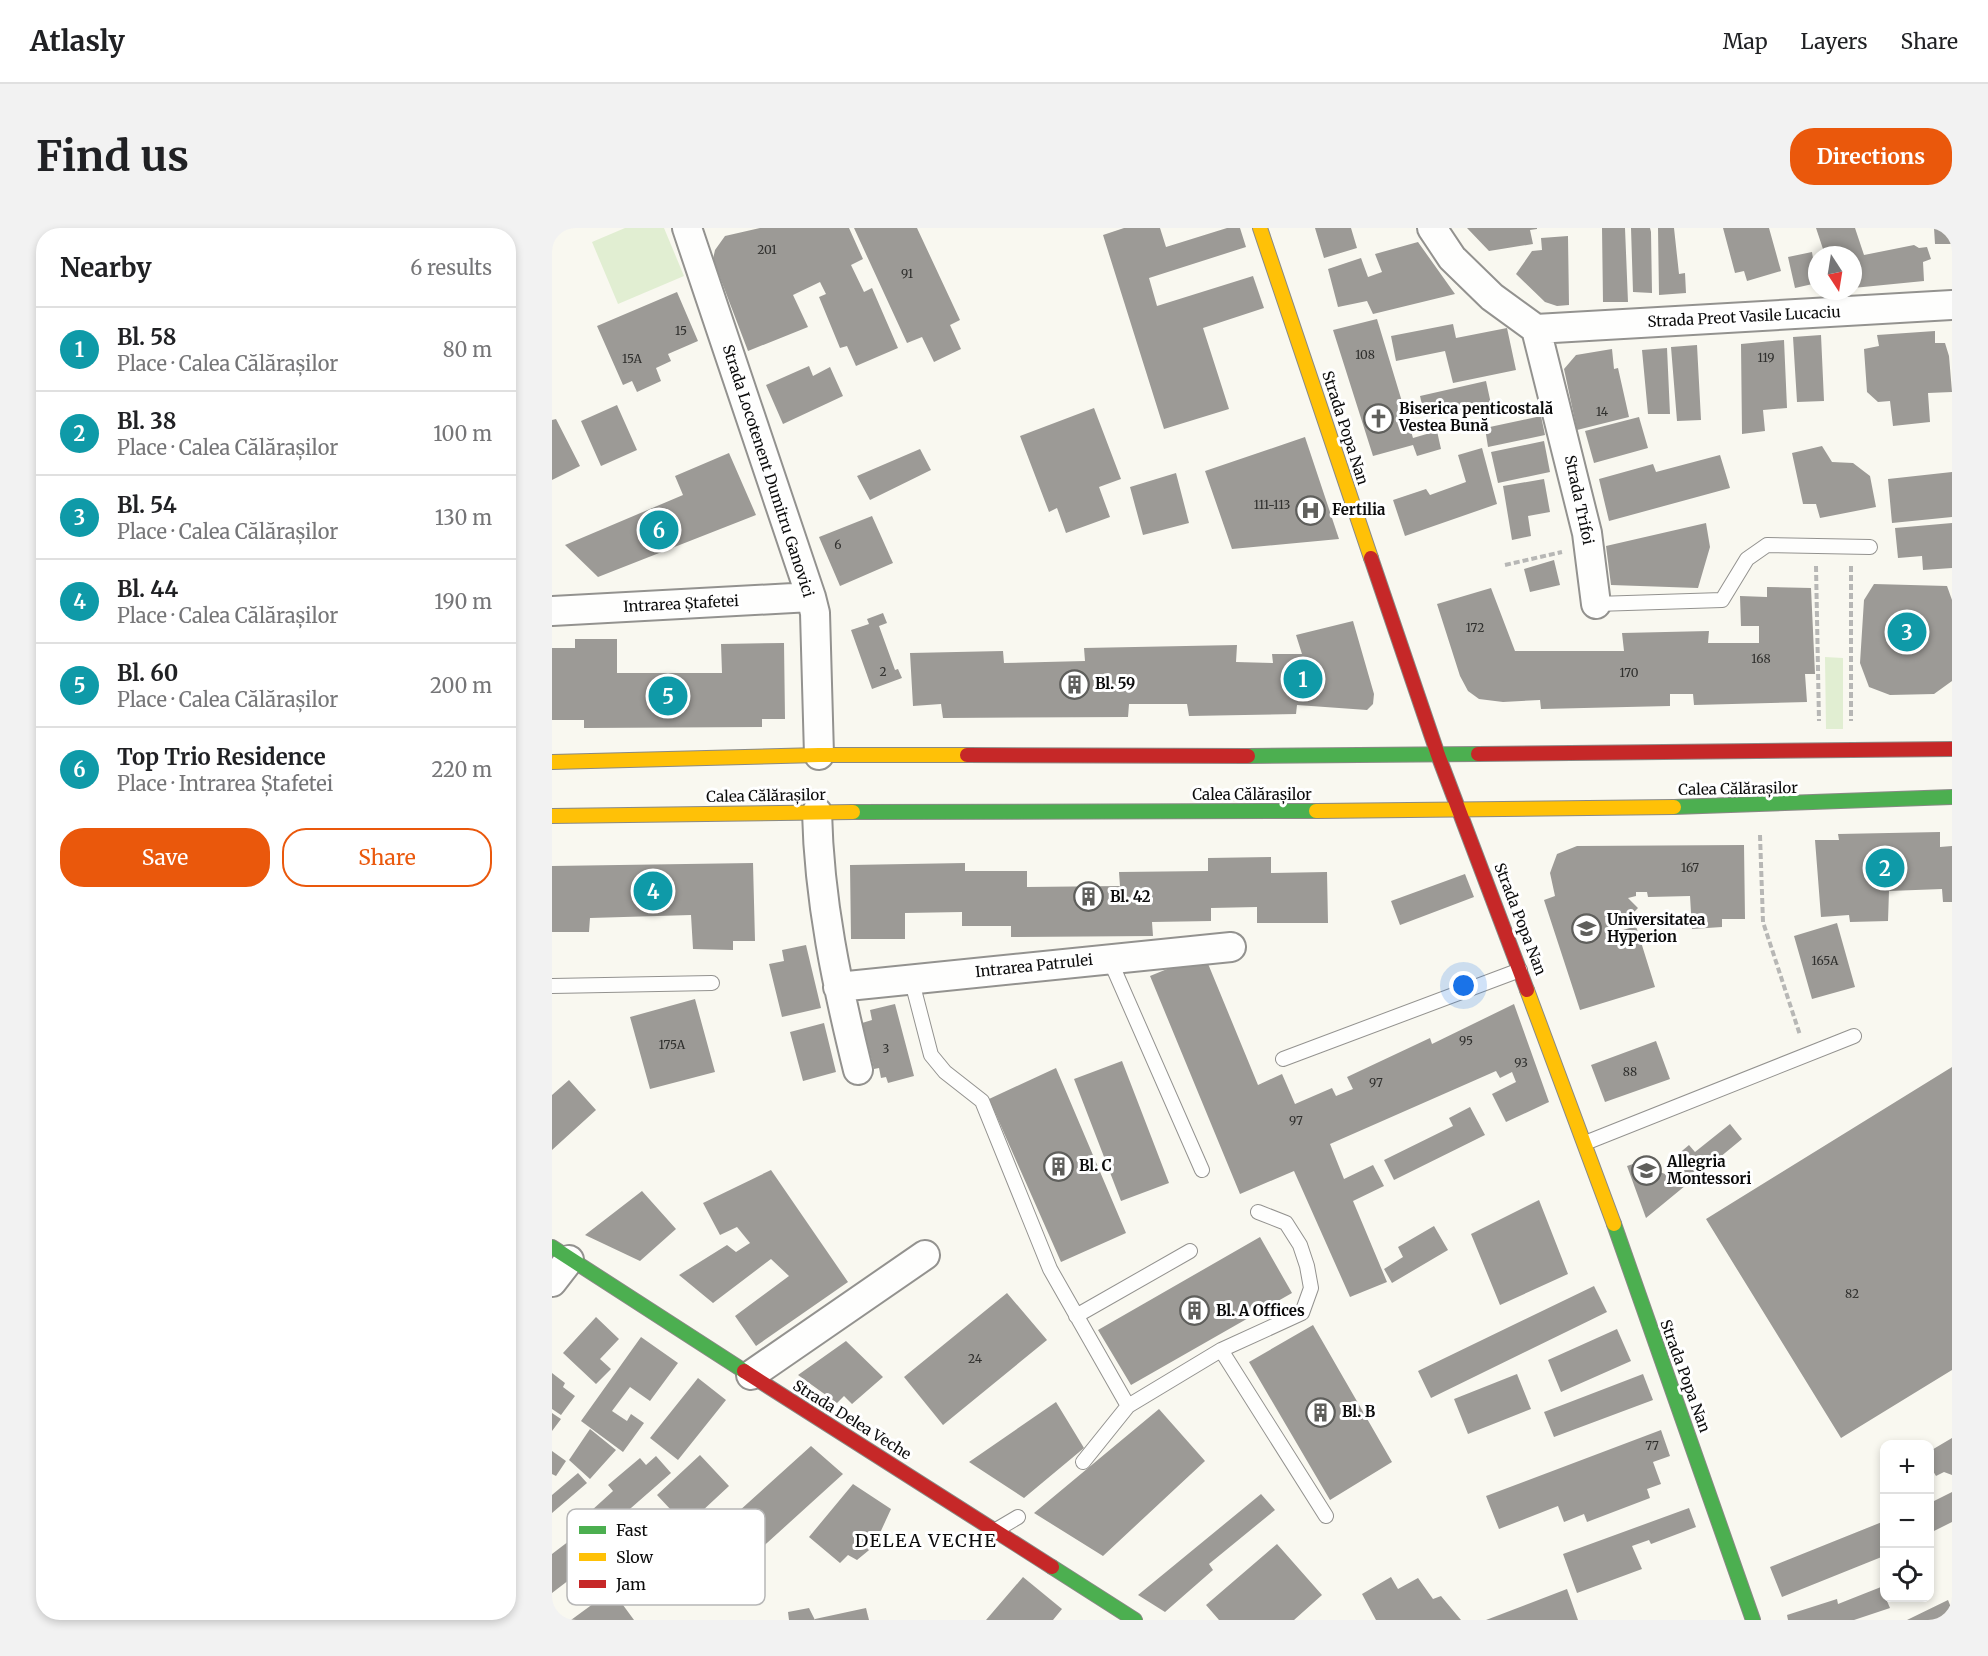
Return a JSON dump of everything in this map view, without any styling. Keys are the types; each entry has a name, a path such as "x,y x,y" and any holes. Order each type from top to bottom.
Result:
{"main road":[{"name":"Strada Popa Nan","path":"1260,228 1438,755 1585,1143 1753,1620"},
{"path":"552,762 819,755 1438,755 1952,749"},
{"name":"Calea Călărașilor","path":"552,816 817,812 1459,810 1759,805 1952,797"},
{"name":"Strada Delea Veche","path":"561,1253 1135,1620"}],"street":[{"name":"Strada Locotenent Dumitru Ganovici","path":"687,228 811,597 815,613 819,755"},
{"path":"1432,228 1452,258 1492,297 1536,329"},
{"name":"Strada Preot Vasile Lucaciu","path":"1536,329 1952,305"},
{"name":"Strada Trifoi","path":"1536,329 1589,546 1596,604"},
{"name":"Intrarea Ștafetei","path":"552,610 811,597"},
{"path":"817,812 820,870 828,942 858,1070"},
{"name":"Intrarea Patrulei","path":"838,987 1231,947"},
{"path":"552,1282 561,1253"},
{"path":"751,1376 925,1255"}],"lane":[{"path":"1596,604 1722,600 1747,559 1767,545 1816,548 1870,547"},
{"path":"1109,958 1202,1170"},
{"path":"1283,1059 1521,969"},
{"path":"911,978 931,1055 945,1072 982,1101 1050,1269 1128,1406"},
{"path":"552,986 712,983"},
{"path":"1585,1143 1854,1036"},
{"path":"1083,1462 1128,1406 1221,1350 1302,1313 1311,1288 1300,1245 1286,1223 1258,1212"},
{"path":"1076,1316 1190,1251"},
{"path":"1221,1350 1326,1516"},
{"path":"994,1531 1018,1517"}],"path":[{"path":"1505,565 1589,546"},
{"path":"1850,749 1851,547"},
{"path":"1816,548 1821,750"},
{"path":"1759,805 1763,922 1806,1055"}],"green space":[{"path":"625,228 664,228 684,276 618,304 592,242"},
{"path":"1825,657 1843,658 1843,729 1826,729"}],"building":[{"path":"760,228 849,228 863,259 851,265 864,292 872,288 898,348 856,366 847,346 840,348 819,297 826,294 820,282 793,295 808,327 748,351 713,259 715,250 725,236"},
{"path":"854,228 917,228 960,320 950,325 961,349 934,362 922,337 907,343"},
{"path":"1124,228 1160,228 1166,247 1227,228 1240,228 1246,247 1149,278 1157,306 1253,276 1264,308 1203,328 1229,409 1164,429 1103,235"},
{"path":"1315,228 1351,228 1357,248 1324,258"},
{"path":"1467,228 1537,229 1530,230 1533,244 1489,251"},
{"path":"1602,228 1625,228 1628,302 1603,302"},
{"path":"1631,228 1650,228 1652,293 1633,292"},
{"path":"1658,228 1674,228 1679,274 1685,273 1686,293 1659,295"},
{"path":"1723,228 1769,228 1781,271 1747,281 1744,271 1735,273"},
{"path":"1816,228 1855,228 1861,246 1822,246"},
{"path":"1934,228 1952,228 1952,244 1935,244"},
{"path":"1568,236 1569,305 1557,306 1545,302 1516,274 1532,251 1542,250 1541,238"},
{"path":"1418,242 1455,294 1373,314 1367,301 1338,307 1328,269 1361,258 1368,277 1382,272 1375,254"},
{"path":"1914,245 1919,248 1927,247 1931,259 1923,262 1924,281 1862,287 1862,249 1864,255"},
{"path":"1808,253 1808,285 1795,288 1788,257"},
{"path":"677,292 698,341 668,354 671,361 656,368 661,381 637,392 632,381 623,385 597,326"},
{"path":"1377,319 1413,438 1437,431 1441,449 1417,456 1413,445 1373,456 1333,330"},
{"path":"1453,324 1456,338 1507,328 1516,370 1453,383 1445,351 1396,361 1391,336"},
{"path":"1935,331 1935,343 1945,343 1949,356 1952,392 1928,393 1930,422 1893,426 1890,401 1878,402 1867,392 1864,349 1879,346 1877,335"},
{"path":"1821,335 1824,401 1797,402 1793,337"},
{"path":"1784,340 1787,408 1763,410 1765,431 1742,434 1741,344"},
{"path":"1697,345 1701,420 1677,421 1671,347"},
{"path":"1667,348 1670,414 1648,414 1642,350"},
{"path":"1612,349 1614,369 1618,368 1629,417 1577,430 1564,369 1576,355"},
{"path":"809,366 813,376 830,367 843,396 783,424 766,385"},
{"path":"1486,381 1491,404 1425,418 1420,396"},
{"path":"617,405 637,450 601,466 581,421"},
{"path":"1094,408 1121,479 1099,487 1110,517 1066,533 1057,508 1049,512 1020,436"},
{"path":"1541,416 1545,435 1488,447 1485,428"},
{"path":"1639,417 1648,448 1594,463 1585,431"},
{"path":"556,419 580,466 552,480 552,420"},
{"path":"1305,437 1339,539 1232,549 1205,471"},
{"path":"1544,441 1550,472 1498,483 1491,452"},
{"path":"1822,446 1832,462 1853,463 1870,476 1876,507 1820,518 1816,504 1803,504 1792,453"},
{"path":"1482,448 1497,504 1405,536 1393,500 1426,489 1430,495 1466,482 1458,455"},
{"path":"920,449 931,470 870,500 857,476"},
{"path":"729,453 756,515 598,577 565,545 683,495 675,476"},
{"path":"1720,455 1730,488 1609,521 1599,479 1653,464 1656,472"},
{"path":"1952,472 1952,517 1892,523 1888,479"},
{"path":"1176,473 1189,523 1143,535 1130,487"},
{"path":"1544,479 1550,512 1528,516 1531,536 1512,540 1503,486"},
{"path":"872,516 893,563 840,586 819,537"},
{"path":"1706,523 1710,547 1698,588 1611,585 1606,546"},
{"path":"1952,523 1952,568 1923,570 1922,556 1898,558 1895,528"},
{"path":"1554,560 1560,585 1530,592 1524,569"},
{"path":"1874,584 1947,586 1952,600 1952,681 1934,694 1890,695 1869,687 1860,663 1864,600"},
{"path":"1767,587 1811,588 1815,674 1805,674 1807,702 1694,705 1693,694 1670,694 1670,706 1541,709 1540,700 1503,702 1479,699 1468,691 1460,676 1437,604 1491,588 1515,651 1624,651 1622,633 1709,631 1708,643 1759,643 1759,626 1741,626 1740,596 1767,597"},
{"path":"883,613 887,623 879,626 895,670 898,669 902,678 872,689 851,630 869,624 867,619"},
{"name":"Bl. 59","path":"1353,621 1374,694 1373,704 1367,710 1297,705 1296,714 1189,716 1187,704 1129,704 1128,717 943,718 941,704 913,706 910,653 1003,651 1004,663 1085,661 1084,648 1237,645 1236,662 1273,663 1272,654 1302,654 1296,635"},
{"path":"575,639 617,639 617,673 722,673 721,644 784,643 785,719 762,719 762,727 584,728 584,720 552,720 552,648 575,648"},
{"path":"1940,832 1940,847 1952,846 1952,902 1943,902 1942,889 1889,891 1888,921 1850,922 1849,915 1821,917 1815,840 1839,840 1838,834"},
{"name":"Universitatea Hyperion","path":"1744,845 1745,919 1722,919 1722,927 1692,929 1690,896 1648,897 1647,892 1636,892 1636,896 1628,898 1638,908 1625,921 1618,915 1618,925 1620,931 1636,926 1655,987 1580,1010 1544,900 1555,896 1550,873 1557,854 1577,846"},
{"name":"Bl. 42","path":"1271,857 1271,873 1327,872 1328,923 1257,923 1257,907 1211,908 1211,921 1152,922 1153,936 1011,937 1011,926 962,926 962,912 905,913 905,939 851,939 850,865 965,863 965,871 1027,871 1027,887 1120,886 1119,872 1208,871 1208,858"},
{"path":"753,863 755,941 733,941 733,950 693,949 691,915 590,918 589,932 552,932 552,866"},
{"path":"1465,874 1474,897 1400,925 1391,901"},
{"path":"1837,923 1855,987 1812,999 1794,936"},
{"path":"806,945 821,1008 782,1017 769,964 784,961 782,950"},
{"path":"1204,954 1258,1085 1282,1074 1295,1104 1332,1088 1336,1096 1353,1089 1347,1077 1430,1038 1432,1044 1514,1004 1549,1102 1506,1122 1492,1094 1516,1082 1512,1072 1500,1078 1496,1071 1330,1144 1344,1179 1373,1165 1384,1186 1353,1201 1387,1282 1350,1297 1294,1171 1240,1194 1150,976"},
{"path":"695,999 715,1072 650,1089 630,1017"},
{"path":"895,1004 914,1076 888,1083 886,1077 881,1078 879,1068 874,1069 862,1023 872,1020 870,1010"},
{"path":"824,1023 836,1072 803,1081 790,1032"},
{"path":"1656,1041 1670,1079 1605,1102 1591,1065"},
{"path":"1122,1061 1169,1183 1121,1201 1074,1079"},
{"path":"1952,1067 1952,1370 1841,1438 1706,1219"},
{"name":"Bl. C","path":"1056,1068 1126,1233 1061,1262 989,1099"},
{"path":"569,1080 596,1110 552,1150 552,1095"},
{"path":"1470,1107 1485,1135 1394,1180 1384,1160 1453,1126 1449,1118"},
{"name":"Allegria Montessori","path":"1730,1124 1742,1139 1646,1218 1627,1166 1651,1158 1652,1169 1665,1174 1670,1171 1670,1161 1689,1145 1695,1152"},
{"path":"771,1170 848,1282 756,1346 735,1316 789,1276 771,1259 713,1303 679,1275 727,1245 736,1252 750,1243 737,1227 720,1235 703,1203"},
{"path":"642,1191 676,1229 640,1261 585,1235"},
{"path":"1539,1200 1568,1274 1500,1305 1471,1234"},
{"path":"1434,1226 1448,1250 1392,1283 1384,1269 1403,1257 1398,1247"},
{"name":"Bl. A Offices","path":"1260,1237 1292,1293 1131,1385 1098,1330"},
{"path":"1594,1286 1607,1312 1431,1398 1418,1371"},
{"path":"1007,1293 1047,1340 943,1425 904,1377"},
{"path":"596,1317 619,1339 600,1359 611,1369 596,1384 563,1353"},
{"name":"Bl. B","path":"1313,1325 1392,1462 1330,1500 1249,1362"},
{"path":"1617,1329 1631,1361 1561,1392 1548,1360"},
{"path":"641,1337 678,1363 650,1401 630,1387 612,1411 627,1421 631,1414 644,1423 623,1452 581,1421"},
{"path":"846,1341 883,1377 852,1404 844,1396 837,1403 798,1375"},
{"path":"552,1373 565,1383 563,1387 575,1396 561,1415 552,1409"},
{"path":"1517,1374 1531,1409 1468,1434 1454,1399"},
{"path":"1643,1374 1653,1400 1554,1437 1544,1412"},
{"path":"698,1378 726,1400 678,1460 650,1438"},
{"path":"1056,1402 1084,1448 1024,1498 969,1462"},
{"path":"1159,1409 1205,1461 1103,1556 1034,1513"},
{"path":"552,1413 561,1419 552,1431"},
{"path":"590,1429 616,1450 590,1479 569,1460"},
{"path":"1661,1430 1670,1456 1653,1462 1661,1484 1647,1489 1650,1498 1587,1522 1584,1514 1564,1522 1558,1506 1499,1529 1486,1496"},
{"path":"1952,1438 1952,1475 1944,1472 1936,1476 1934,1449"},
{"path":"811,1446 843,1474 765,1545 765,1509 741,1509"},
{"path":"552,1451 566,1461 556,1476 552,1474"},
{"path":"700,1455 729,1486 704,1509 670,1509 657,1495"},
{"path":"656,1456 671,1473 630,1509 593,1509 613,1491 608,1485 640,1458 646,1465"},
{"path":"578,1473 587,1483 552,1513 552,1495"},
{"path":"853,1484 891,1509 874,1546 857,1560 848,1555 840,1563 809,1537"},
{"path":"1952,1492 1952,1522 1934,1531 1934,1501"},
{"path":"1261,1494 1275,1510 1209,1564 1213,1570 1165,1612 1138,1595"},
{"path":"1689,1508 1696,1527 1651,1544 1649,1540 1632,1546 1642,1569 1577,1593 1563,1554"},
{"path":"1880,1523 1880,1558 1782,1597 1770,1567"},
{"path":"567,1543 567,1581 552,1593 552,1554"},
{"path":"1277,1544 1322,1595 1294,1620 1219,1620 1206,1605"},
{"path":"1023,1577 1062,1609 1053,1620 986,1620"},
{"path":"1391,1577 1398,1589 1418,1578 1433,1599 1441,1596 1461,1620 1376,1620 1362,1594"},
{"path":"1880,1587 1880,1602 1887,1602 1890,1608 1854,1620 1788,1620 1787,1615 1837,1599 1838,1604"},
{"path":"1567,1589 1578,1620 1486,1620"},
{"path":"1948,1600 1952,1610 1952,1620 1907,1620"},
{"path":"592,1605 623,1605 634,1620 571,1620"},
{"path":"809,1608 815,1620 789,1620 788,1612"},
{"path":"866,1608 869,1620 815,1620 815,1619"}],"traffic: fast":[{"path":"1248,756 1478,754"},
{"path":"1674,807 1952,797"},
{"path":"853,812 1316,811"},
{"path":"1614,1224 1753,1620"},
{"path":"552,1247 744,1371"},
{"path":"1052,1567 1135,1620"}],"traffic: slow":[{"path":"1260,228 1371,558"},
{"path":"552,762 819,755 967,755"},
{"path":"1316,811 1674,807"},
{"path":"552,816 853,812"},
{"path":"1527,990 1614,1224"}],"traffic: jam":[{"path":"1371,558 1438,755 1527,990"},
{"path":"1478,754 1952,749"},
{"path":"967,755 1248,756"},
{"path":"744,1371 1052,1567"}],"place":[{"name":"Biserica penticostală Vestea Bună","path":"1378,418"},
{"name":"Fertilia","path":"1311,510"},
{"name":"Top Trio Residence","path":"659,530"},
{"name":"Bl. 54","path":"1907,632"},
{"name":"Bl. 58","path":"1303,679"},
{"name":"Bl. 59","path":"1074,684"},
{"name":"Bl. 60","path":"668,696"},
{"name":"Bl. 38","path":"1885,868"},
{"name":"Bl. 44","path":"653,891"},
{"name":"Bl. 42","path":"1089,897"},
{"name":"Universitatea Hyperion","path":"1586,929"},
{"name":"Bl. C","path":"1058,1166"},
{"name":"Allegria Montessori","path":"1646,1171"},
{"name":"Bl. A Offices","path":"1195,1311"},
{"name":"Bl. B","path":"1321,1412"}],"district":[{"name":"DELEA VECHE","path":"926,1541"}]}
